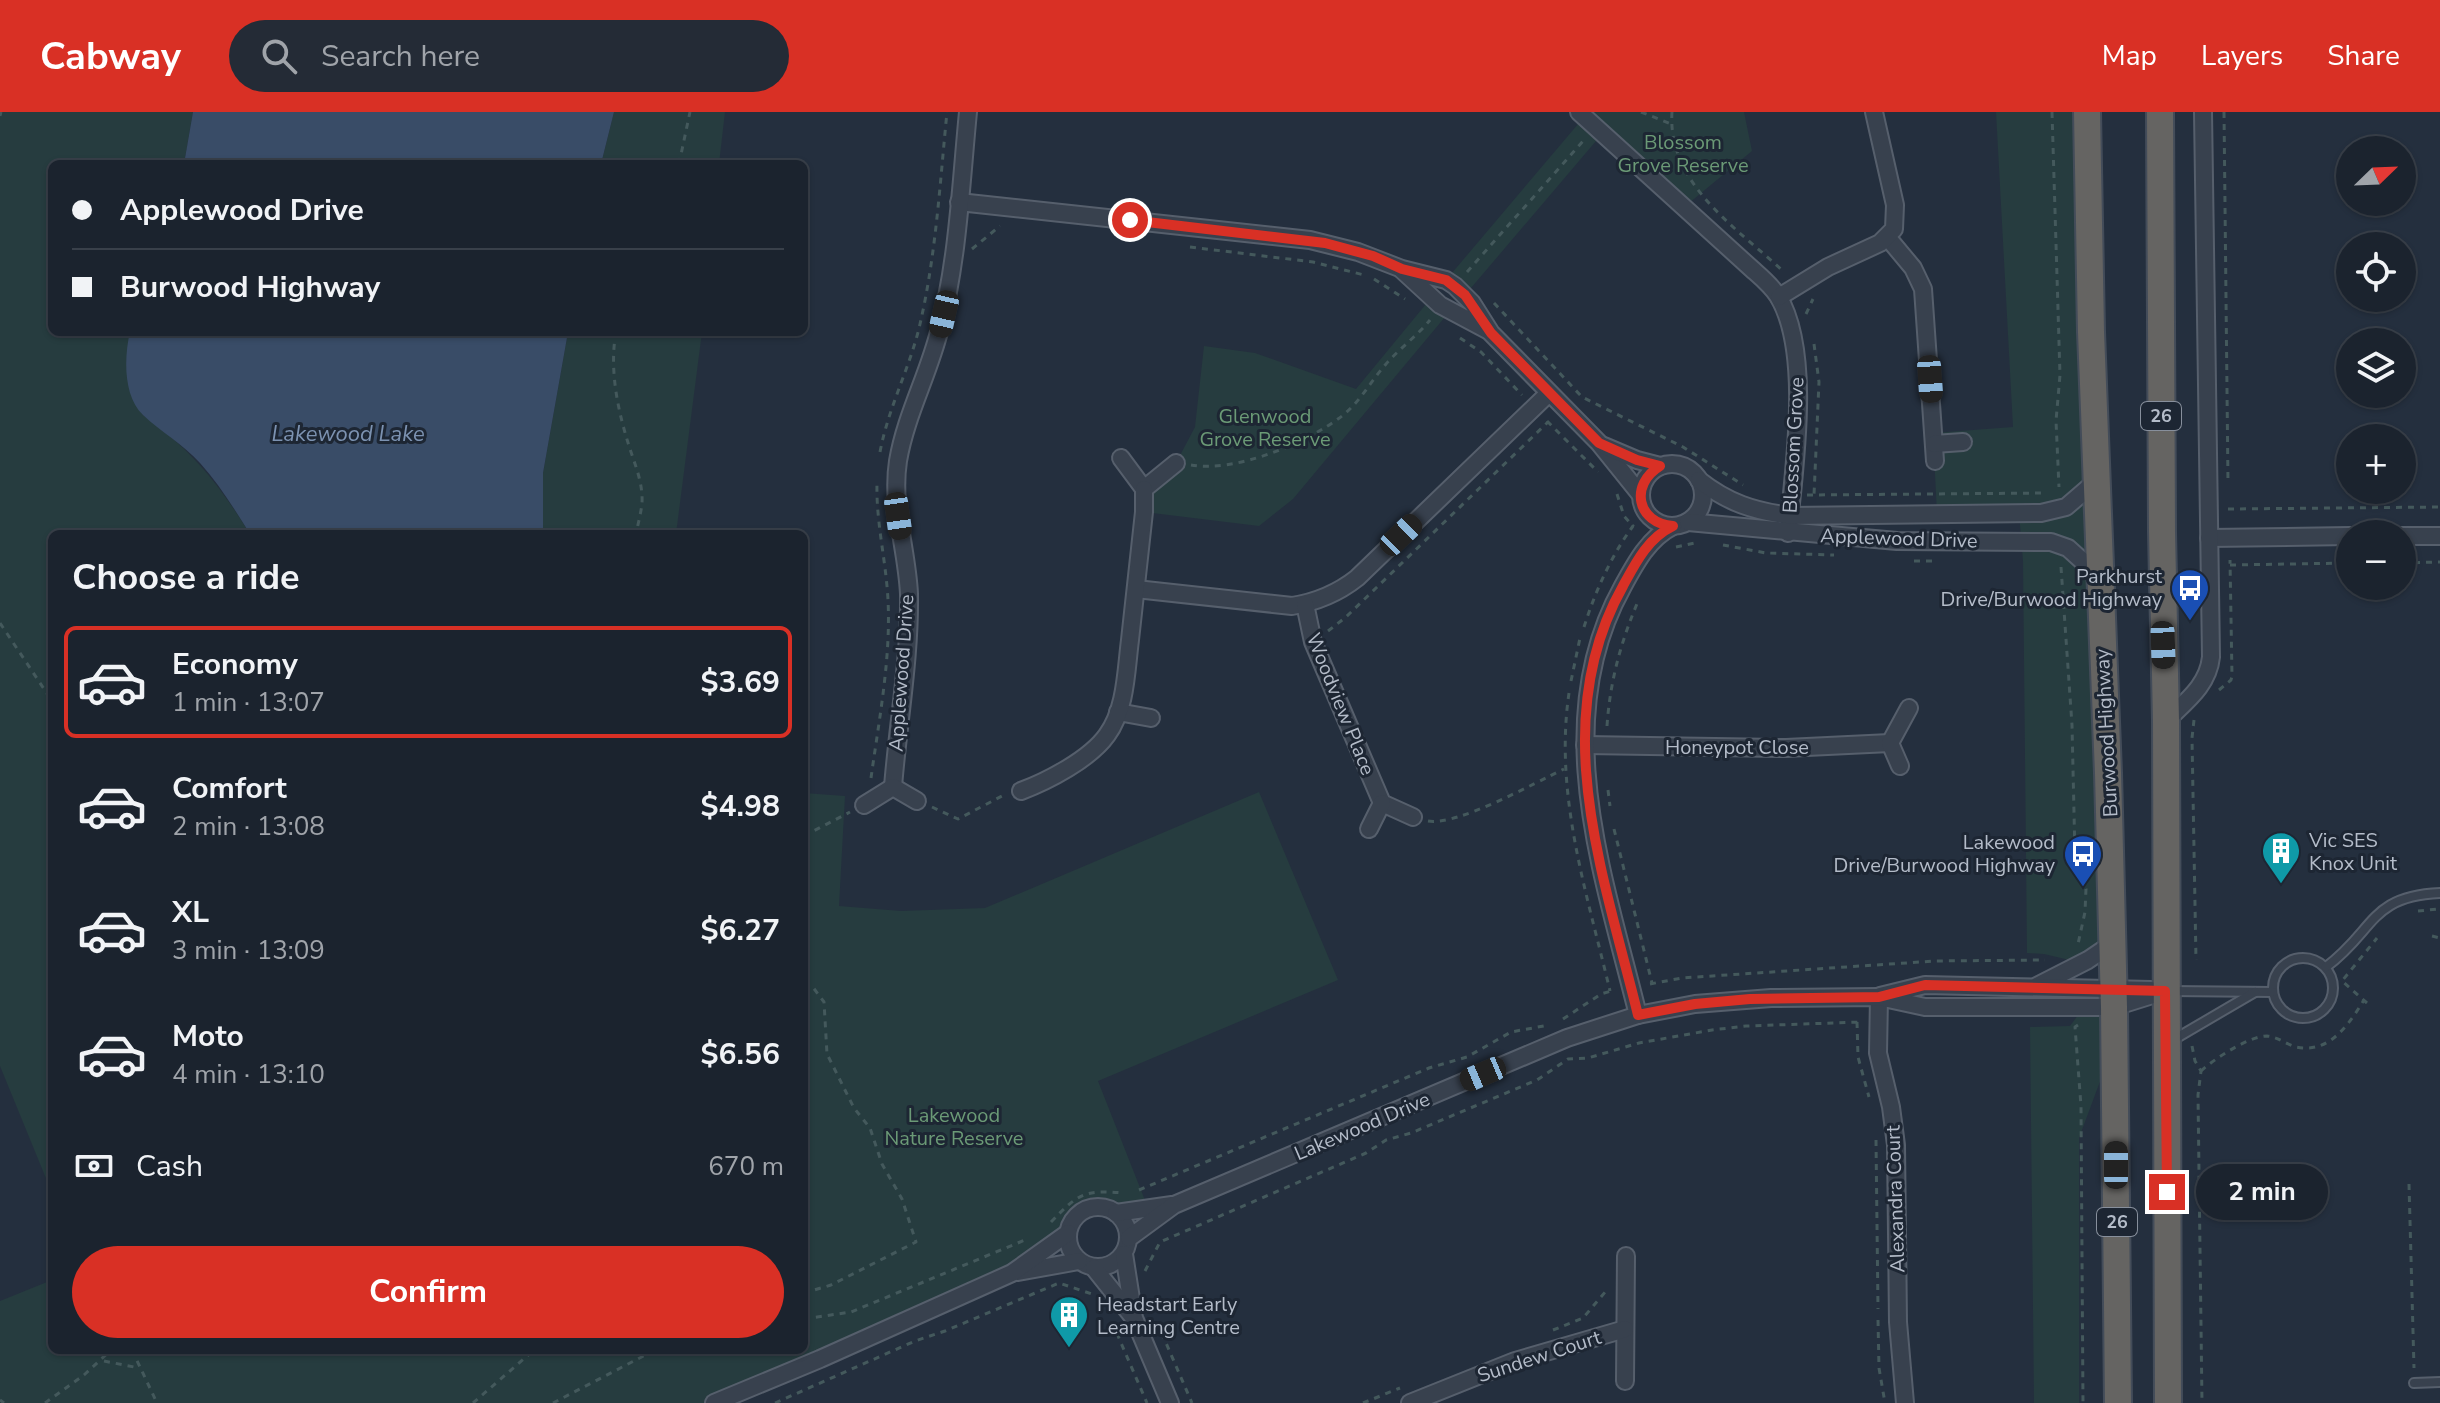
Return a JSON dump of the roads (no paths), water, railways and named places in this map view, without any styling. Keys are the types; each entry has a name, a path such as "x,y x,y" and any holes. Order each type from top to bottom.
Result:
{"highway":[{"name":"Burwood Highway","path":"2087,112 2095,482 2113,943 2118,1403"},
{"name":"26","path":"2160,112 2162,574 2166,721 2165,991 2179,1045 2168,1403"}],"street":[{"name":"Applewood Drive","path":"893,787 909,631 909,591 896,480 906,424 944,314 968,112"},
{"name":"Blossom Grove","path":"1579,112 1779,297 1798,360 1789,524"},
{"path":"1779,297 1820,271 1888,238 1894,229 1897,214 1874,112"},
{"path":"2166,721 2202,685 2210,668 2203,112"},
{"path":"959,202 1310,240 1446,280 1472,303 1491,333 1599,443 1640,494 1647,515 1664,526 1680,524"},
{"path":"1888,238 1913,268 1923,289 1934,453 1963,442"},
{"path":"1402,269 1440,305 1491,333"},
{"path":"1136,589 1267,604 1305,604 1336,592 1357,578 1549,393"},
{"path":"1599,443 1637,460 1660,466 1678,464 1687,467 1699,480 1703,490 1700,508 1658,536 1636,563 1611,610 1597,652 1589,692 1586,790 1594,837 1638,1015"},
{"path":"1021,791 1045,782 1093,749 1106,736 1118,712 1136,589 1144,489 1121,458"},
{"path":"1144,489 1176,463"},
{"path":"1640,494 1646,477 1660,466"},
{"name":"Applewood Drive","path":"1699,480 1735,503 1789,524 1911,541 2051,542 2068,548 2099,576"},
{"name":"Applewood Drive","path":"1680,524 1789,524 2041,513 2066,507 2095,482"},
{"path":"1636,563 1647,515"},
{"path":"2209,538 2336,536"},
{"path":"2416,536 2440,536"},
{"name":"Woodview Place","path":"1305,604 1312,639 1382,803"},
{"path":"1900,766 1890,743 1909,708"},
{"path":"1118,712 1151,718"},
{"name":"Honeypot Close","path":"1585,745 1786,748 1890,743"},
{"path":"864,805 893,787 917,801"},
{"path":"1369,829 1382,803 1413,817"},
{"name":"Lakewood Drive","path":"2035,986 2088,960 2113,943"},
{"name":"Lakewood Drive","path":"1879,997 1925,985 2035,986 2114,998"},
{"name":"Lakewood Drive","path":"1116,1213 1174,1205 1567,1038 1638,1015 1695,1004 1750,999 1879,997 1925,1007 2114,998 2165,991"},
{"name":"Alexandra Court","path":"1879,997 1878,1053 1896,1145 1898,1322 1905,1403"},
{"name":"Lakewood Drive","path":"1126,1246 1174,1205"},
{"path":"1134,1318 1068,1243 1068,1233 1077,1215 1086,1209 1107,1208 1123,1220 1134,1318 1170,1403"},
{"path":"714,1403 808,1365 1012,1273 1068,1233"},
{"path":"1012,1273 1111,1265 1126,1246"},
{"name":"Sundew Court","path":"1625,1381 1626,1256"},
{"name":"Sundew Court","path":"1410,1403 1515,1361 1625,1329"}],"lane":[{"path":"2326,967 2349,950 2386,906 2412,896 2440,893"},
{"path":"2307,957 2326,967 2334,983 2325,1010 2307,1018 2288,1015 2276,1002 2273,992 2275,975 2289,961 2307,957"},
{"path":"2165,991 2273,992"},
{"path":"2179,1045 2255,992"},
{"path":"2414,1383 2440,1382"}],"water":[{"path":"193,112 614,112 602,160 185,160"},
{"name":"Lakewood Lake","path":"129,336 567,336 543,473 543,530 247,530 200,463 136,407 127,376"}],"place":[{"name":"Parkhurst Drive/Burwood Highway","path":"2190,622"},
{"name":"Vic SES Knox Unit","path":"2281,885"},
{"name":"Lakewood Drive/Burwood Highway","path":"2083,888"},
{"name":"Headstart Early Learning Centre","path":"1069,1349"}],"park label":[{"name":"Blossom Grove Reserve","path":"1683,154"},
{"name":"Glenwood Grove Reserve","path":"1265,428"},
{"name":"Lakewood Nature Reserve","path":"954,1126"}]}
